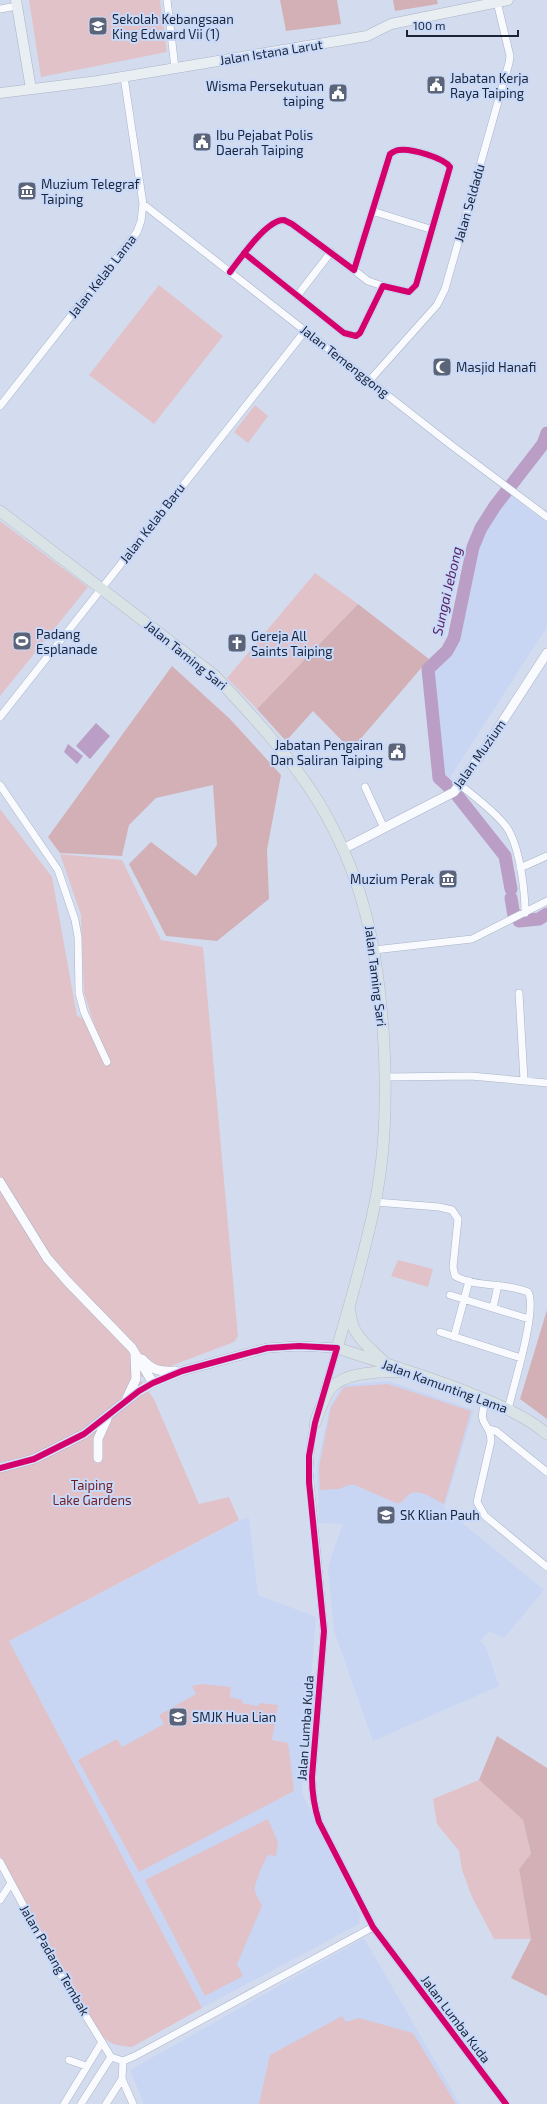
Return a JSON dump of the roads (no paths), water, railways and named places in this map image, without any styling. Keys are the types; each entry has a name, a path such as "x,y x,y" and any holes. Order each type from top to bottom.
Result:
{"main road":[{"name":"Jalan Istana Larut","path":"0,93 124,77 367,36 391,24 508,0"},
{"path":"17,3 31,89"},
{"name":"Jalan Taming Sari","path":"0,511 214,675 232,694 308,786 325,813 343,850 362,898 374,950 380,992 386,1077 384,1139 375,1202 350,1304 337,1348"},
{"path":"350,1304 351,1323 357,1335 385,1363"},
{"name":"Jalan Kamunting Lama","path":"337,1348 413,1372 508,1409 533,1422 547,1434"},
{"path":"315,1423 329,1390 344,1378 361,1374 413,1372"}],"street":[{"path":"167,0 175,68"},
{"name":"Jalan Seldadu","path":"370,380 437,305 444,289 510,63 510,56 497,2"},
{"path":"0,9 17,3"},
{"name":"Jalan Kelab Lama","path":"0,406 137,232 141,221 143,204 124,77"},
{"path":"230,272 244,253 273,223 284,220 331,252 368,281 406,292 413,290 416,285 450,172 450,167 442,159 407,150 398,150 390,154 354,270"},
{"name":"Jalan Temenggong","path":"143,204 370,380 451,445 547,517"},
{"path":"372,211 433,230"},
{"path":"297,296 331,252"},
{"path":"244,253 344,333 356,336 360,333 383,286"},
{"name":"Jalan Kelab Baru","path":"1,715 305,331"},
{"name":"Jalan Muzium","path":"343,850 448,796 460,785 547,653"},
{"path":"0,785 58,870 75,920 78,937 80,993 84,1012 107,1062"},
{"path":"460,785 483,803 509,831 520,868 525,913"},
{"path":"365,787 384,828"},
{"path":"520,868 547,856"},
{"path":"374,950 472,939 547,901"},
{"path":"519,993 524,1080"},
{"path":"386,1077 471,1076 547,1083"},
{"path":"0,1182 47,1258 134,1352 149,1367 159,1371 182,1371"},
{"path":"375,1202 439,1207 452,1210 458,1219 453,1267 455,1276 469,1281 498,1285 528,1292 531,1297 529,1319 508,1409"},
{"path":"454,1337 469,1281"},
{"path":"494,1308 498,1285"},
{"path":"450,1295 529,1319"},
{"path":"440,1332 521,1358"},
{"path":"0,1468 34,1459 62,1446 84,1434 109,1416 124,1402 153,1383 182,1371 267,1348 299,1346 337,1348"},
{"name":"Jalan Lumba Kuda","path":"337,1348 315,1423 311,1441 309,1471 324,1631 312,1795 320,1822 373,1928 506,2104"},
{"path":"134,1352 153,1383"},
{"path":"124,1402 132,1390 136,1378 134,1352"},
{"path":"486,1400 482,1417 483,1423 491,1436 490,1449 477,1502 485,1516 547,1567"},
{"path":"98,1458 99,1434 109,1416"},
{"path":"488,1429 496,1431 547,1472"},
{"name":"Jalan Padang Tembak","path":"0,1862 59,1972 111,2057"},
{"path":"0,1900 11,1883"},
{"path":"81,2104 111,2057 123,2061 135,2056 373,1928"},
{"path":"64,2104 102,2042"},
{"path":"70,2060 86,2066"},
{"path":"123,2061 122,2079 133,2104"},
{"path":"106,2104 122,2079"}],"waterway":[{"name":"Sungai Jebong","path":"450,788 439,778 428,669 447,651 454,638 473,547 481,528 495,506 543,444 547,433"},
{"name":"Sungai Jebong","path":"456,794 505,856 511,889"},
{"name":"Sungai Jebong","path":"511,898 514,916"},
{"name":"Sungai Jebong","path":"519,921 539,919 547,914"}],"place":[{"name":"Sekolah Kebangsaan King Edward Vii (1)","path":"98,26"},
{"name":"Jabatan Kerja Raya Taiping","path":"436,85"},
{"name":"Wisma Persekutuan taiping","path":"338,93"},
{"name":"Ibu Pejabat Polis Daerah Taiping","path":"202,142"},
{"name":"Muzium Telegraf Taiping","path":"27,191"},
{"name":"Masjid Hanafi","path":"442,367"},
{"name":"Padang Esplanade","path":"22,641"},
{"name":"Gereja All Saints Taiping","path":"237,643"},
{"name":"Jabatan Pengairan Dan Saliran Taiping","path":"397,752"},
{"name":"Muzium Perak","path":"448,879"},
{"name":"SK Klian Pauh","path":"386,1515"},
{"name":"SMJK Hua Lian","path":"178,1717"}],"park label":[{"name":"Taiping Lake Gardens","path":"92,1492"}]}
